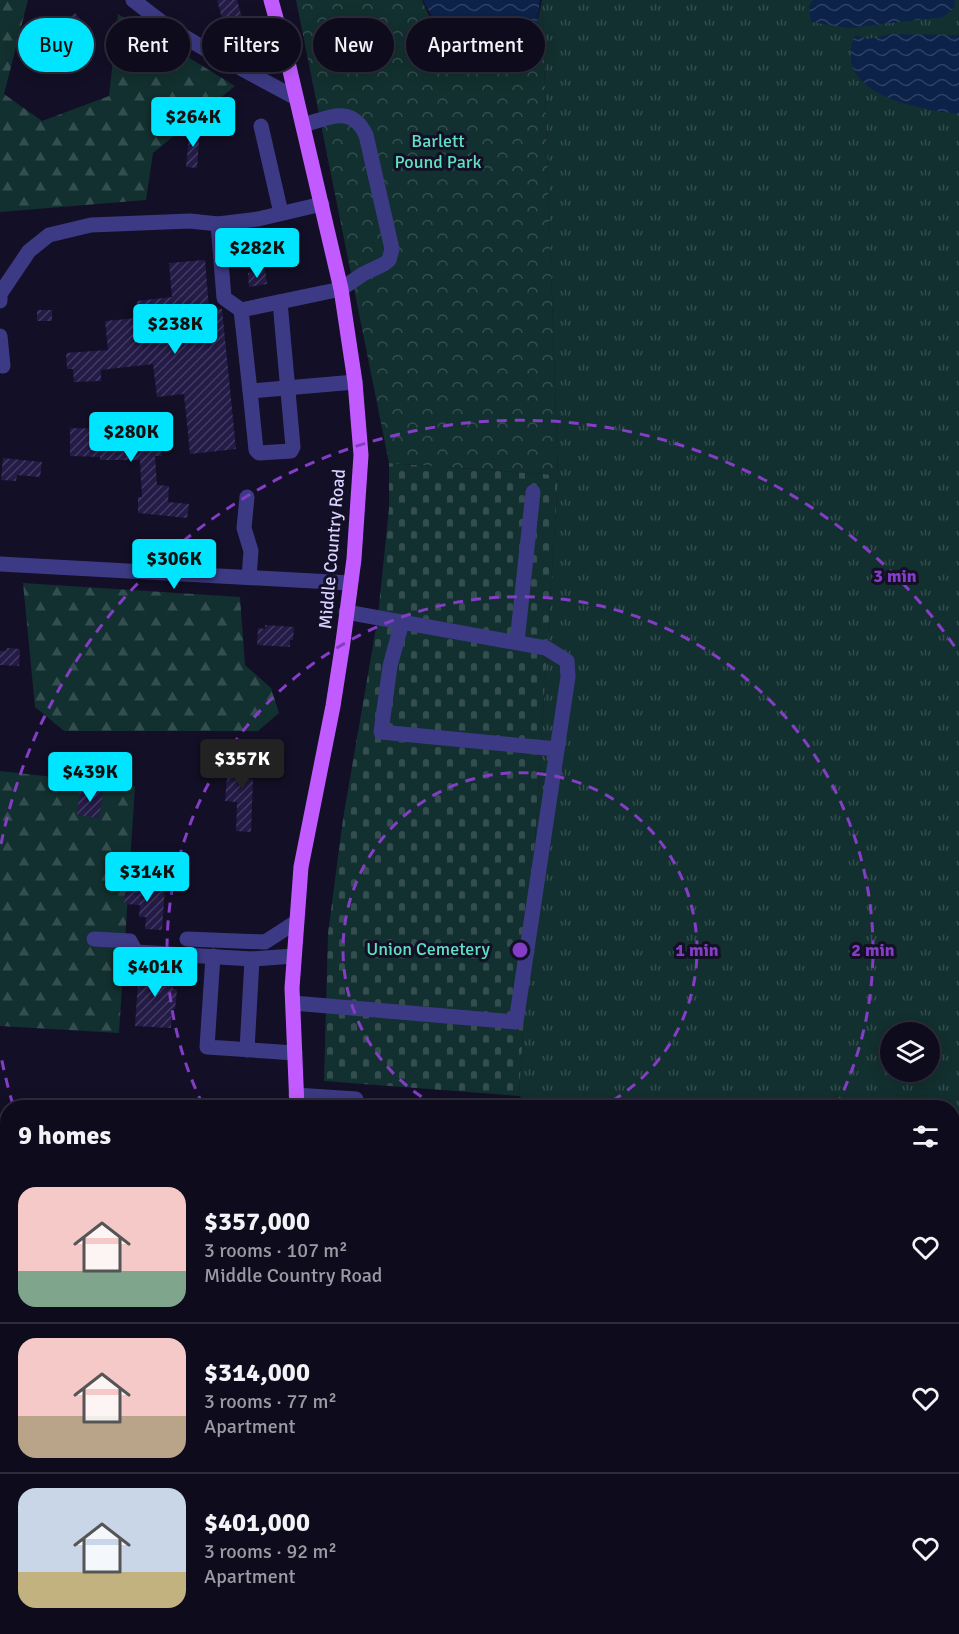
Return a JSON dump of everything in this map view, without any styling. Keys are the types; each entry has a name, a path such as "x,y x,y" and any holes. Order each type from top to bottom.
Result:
{"main road":[{"name":"Middle Country Road","path":"271,0 341,289 355,382 360,455 354,559 333,706 301,867 293,1003 297,1100"}],"street":[{"path":"133,0 168,27 296,98"},
{"path":"218,224 224,298 241,310 341,289 363,274 384,264 391,255 392,249 366,135 356,120 349,116 332,117 303,125"},
{"path":"261,126 281,213"},
{"path":"0,301 0,294 29,251 49,235 91,225 190,221 218,224 258,219 322,204"},
{"path":"241,310 256,450 259,453 291,450 293,447 280,302"},
{"path":"0,336 3,366"},
{"path":"250,391 355,382"},
{"path":"517,642 533,492"},
{"path":"247,496 244,528 251,551 249,578"},
{"path":"0,564 350,583"},
{"path":"293,1003 516,1022 568,677 567,661 546,648 346,612"},
{"path":"402,622 390,666 381,732 557,749"},
{"path":"187,939 265,942 297,922"},
{"path":"94,939 130,941 136,952 252,959 294,956"},
{"path":"213,956 207,1047 295,1053"},
{"path":"247,1050 252,959"},
{"path":"326,1100 356,1100"}],"green space":[{"path":"0,0 28,0 23,18 18,18 18,39 4,94 42,121 109,96 112,72 190,72 190,58 202,66 202,72 212,72 235,86 153,153 146,200 0,212"},
{"name":"Barlett Pound Park","path":"296,0 422,0 430,18 406,18 406,72 544,72 558,475 389,463"},
{"path":"542,0 959,0 959,1100 525,1100 519,1096 558,475 544,72 545,18 543,18"},
{"name":"Barlett Pound Park","path":"542,0 543,18 538,18"},
{"name":"Union Cemetery","path":"389,463 558,475 519,1096 324,1081 328,933 343,819 378,616 389,508"},
{"path":"23,583 240,597 245,665 271,688 279,713 258,731 64,731 35,707"},
{"path":"0,771 135,786 119,1033 0,1026"}],"water":[{"path":"423,0 540,0 538,18 432,18"},
{"path":"813,0 955,0 954,8 943,17 848,28 811,22 809,6"},
{"path":"890,34 959,35 959,114 902,103 866,85 855,72 851,55 855,35 868,39"}],"building":[{"path":"217,0 237,0 242,18 222,18"},
{"path":"75,13 79,18 68,18"},
{"path":"190,127 200,128 197,168 186,167"},
{"path":"205,260 209,309 222,309 236,449 190,454 184,394 157,397 153,364 101,370 101,381 74,382 73,369 67,369 66,353 108,350 105,321 138,318 137,301 172,297 169,263"},
{"path":"265,270 267,284 249,287 248,273"},
{"path":"37,310 52,310 52,321 37,321"},
{"path":"70,428 114,429 114,434 160,430 162,456 155,456 157,485 169,486 168,502 189,504 187,518 138,513 138,497 142,497 140,460 100,460 100,457 70,456"},
{"path":"3,458 42,462 40,477 17,475 16,481 1,480"},
{"path":"265,625 294,627 290,647 257,645 258,628 265,629"},
{"path":"7,648 20,649 19,666 0,665 0,651 6,651"},
{"path":"236,745 250,746 248,779 253,779 251,832 236,831 237,802 225,801 227,777 235,778"},
{"path":"80,788 103,791 99,818 77,815"},
{"path":"126,883 165,886 162,930 145,929 146,917 139,917 140,905 124,904"},
{"path":"139,968 174,970 173,989 177,989 175,1009 172,1009 171,1028 135,1026"}]}
